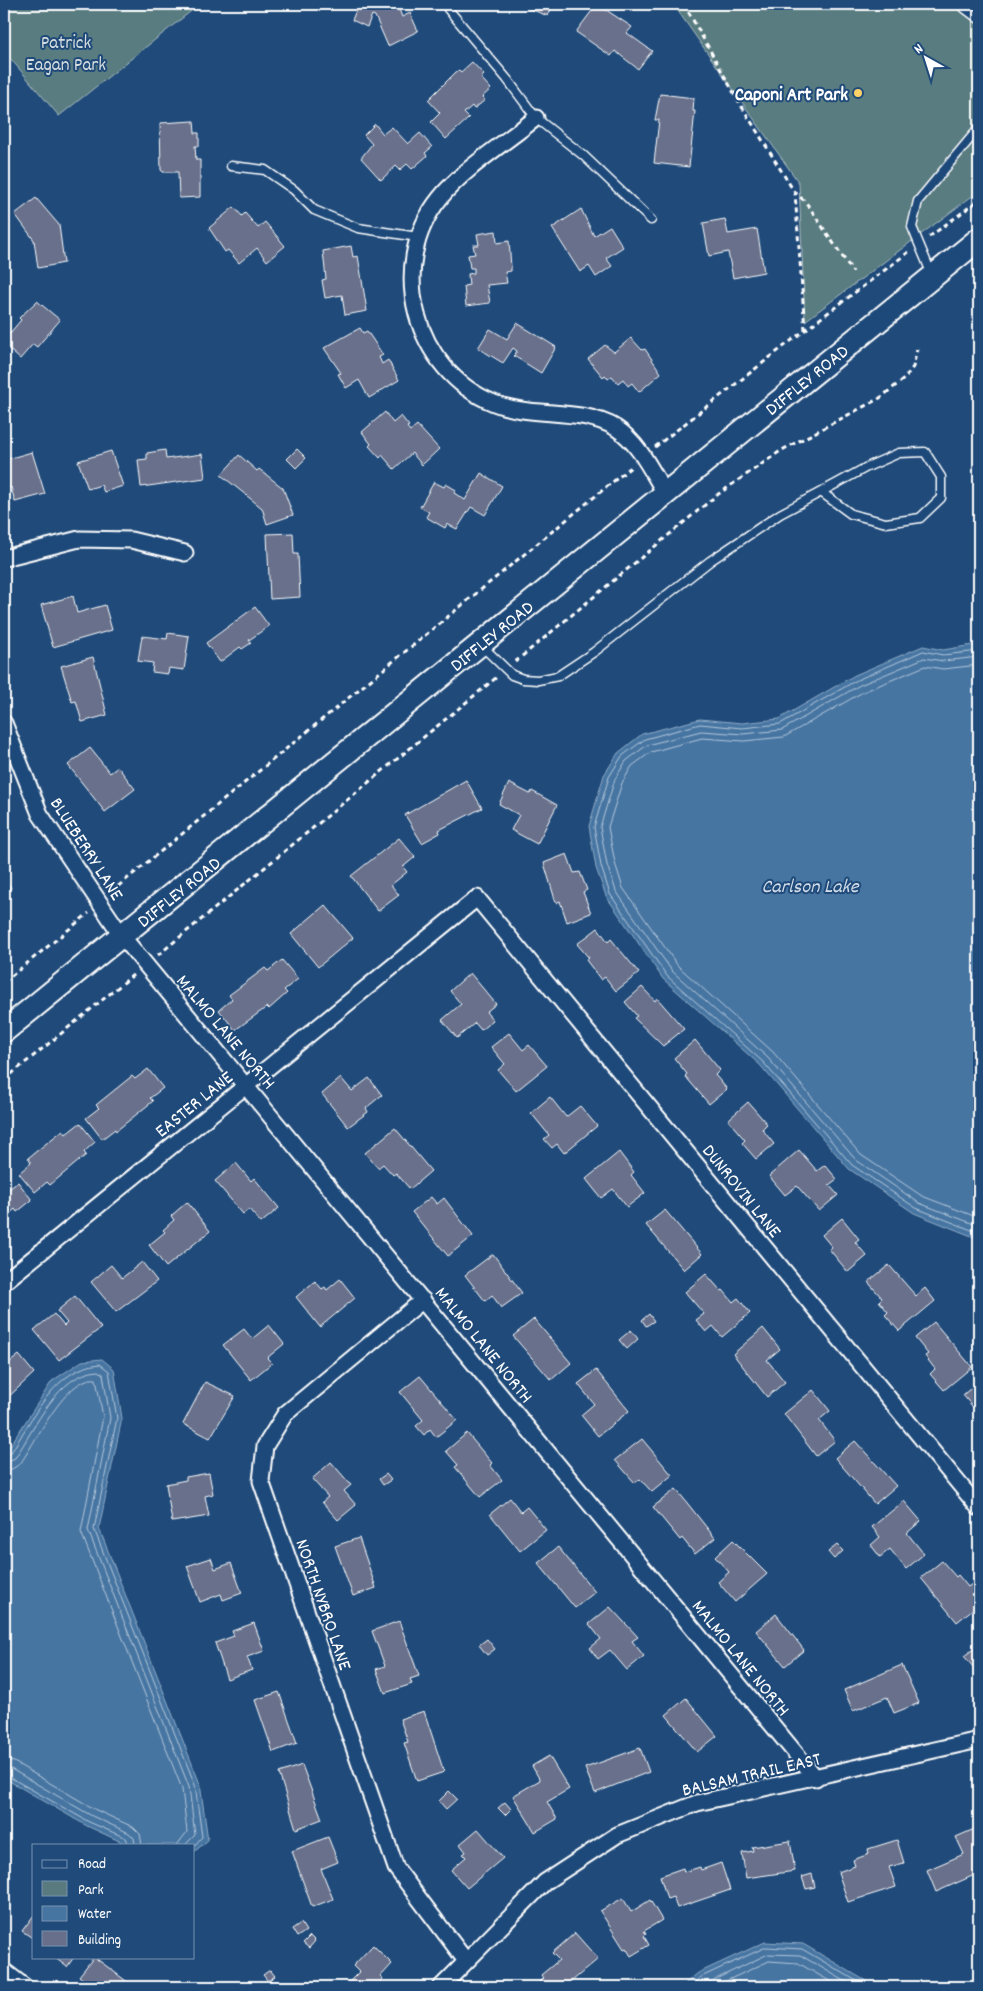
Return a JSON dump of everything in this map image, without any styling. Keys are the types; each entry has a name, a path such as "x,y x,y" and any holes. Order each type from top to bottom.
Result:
{"main road":[{"name":"DIFFLEY ROAD","path":"4,1031 979,239"}],"street":[{"path":"536,118 454,183 429,214 418,237 412,266 413,302 425,340 446,370 477,394 511,409 600,420 626,434 665,493"},
{"path":"4,558 79,539 131,540 185,553"},
{"name":"BLUEBERRY LANE","path":"4,723 40,814 122,936"},
{"name":"EASTER LANE","path":"4,1282 477,898"},
{"name":"DUNROVIN LANE","path":"477,898 979,1508"},
{"name":"MALMO LANE NORTH","path":"122,936 816,1778"},
{"name":"NORTH NYBRO LANE","path":"423,1300 285,1414 265,1446 261,1481 396,1868 466,1961"},
{"name":"BALSAM TRAIL EAST","path":"441,1987 545,1882 617,1835 697,1803 816,1778 979,1740"},
{"path":"4,1971 25,1987"}],"lane":[{"path":"959,4 979,19"},
{"path":"448,9 536,118 584,156 651,220"},
{"path":"932,277 912,227 918,201 979,128"},
{"path":"231,166 265,170 294,190 314,210 358,228 418,237"},
{"path":"480,644 506,669 523,679 538,680 558,676 594,652 710,561 780,514 867,467 899,453 925,452 941,478 941,498 920,518 886,523 851,514 821,492"}],"path":[{"path":"684,4 739,102 794,193 805,201 853,272"},
{"path":"794,193 805,330"},
{"path":"4,982 100,904 115,888 643,457 805,330 979,200"},
{"path":"4,1080 717,494 782,450 880,398 904,379 913,367 917,349"}],"green space":[{"name":"Patrick Eagan Park","path":"4,4 200,4 59,116 4,51"},
{"name":"Caponi Art Park","path":"673,4 979,4 979,191 805,321 799,183"}],"water":[{"name":"Carlson Lake","path":"973,645 979,646 979,1239 914,1213 849,1169 760,1065 663,979 606,896 596,868 589,826 604,775 618,753 642,734 700,719 742,723 779,719 855,675 923,646 943,650"},
{"path":"102,1359 114,1369 122,1418 99,1528 200,1784 208,1840 195,1851 195,1844 126,1844 87,1826 4,1778 4,1455 52,1381 82,1361"},
{"path":"765,1942 803,1944 871,1984 896,1987 681,1987 698,1973"}],"building":[{"path":"349,4 397,4 402,17 410,13 418,31 388,46 375,16 372,15 367,27 352,20 357,8"},
{"path":"517,4 553,4 548,16"},
{"path":"597,4 632,27 627,33 652,51 638,69 615,51 611,56 576,32"},
{"path":"472,62 484,75 481,78 491,89 482,97 485,100 474,109 472,106 464,113 469,118 446,139 431,122 440,113 428,100 456,72 459,70 461,72"},
{"path":"660,94 694,98 693,111 695,111 689,167 654,163 659,120 655,120"},
{"path":"194,121 195,133 199,133 199,146 195,146 196,160 200,160 200,197 179,198 178,172 163,172 161,170 160,123"},
{"path":"375,124 383,134 392,127 408,144 420,133 432,147 425,153 427,156 412,169 407,164 400,170 396,166 381,180 361,158 372,144 364,135"},
{"path":"36,198 59,225 64,263 38,268 34,240 15,214"},
{"path":"234,207 242,216 245,213 258,228 265,222 285,246 267,261 257,248 239,263 228,250 225,252 209,228"},
{"path":"581,209 594,236 610,226 623,247 606,258 612,266 596,277 589,266 580,272 552,228"},
{"path":"725,219 728,234 757,229 764,272 733,278 728,252 709,256 703,223"},
{"path":"496,231 497,243 509,241 511,271 505,272 507,283 487,285 490,303 466,306 464,286 469,285 468,274 474,273 474,268 470,268 468,255 475,254 473,245 479,245 477,234"},
{"path":"351,246 353,257 358,256 367,311 345,315 342,295 325,298 322,280 326,279 323,251"},
{"path":"37,301 60,320 37,347 33,344 20,359 4,345 4,340 21,320 19,318"},
{"path":"517,323 556,347 541,373 514,356 517,351 513,348 503,363 478,348 490,329 507,339"},
{"path":"360,328 363,333 367,331 383,355 379,357 382,364 388,360 399,380 369,398 359,380 346,388 338,374 341,373 324,348"},
{"path":"631,338 642,350 645,349 661,373 639,392 632,383 628,386 623,379 618,383 612,376 608,379 605,375 603,377 588,359 605,345 614,352"},
{"path":"385,412 393,423 401,416 409,426 407,427 410,431 417,425 439,449 422,465 412,453 394,469 382,455 380,458 369,446 371,444 362,432"},
{"path":"297,449 306,458 296,468 287,459"},
{"path":"165,450 166,459 202,454 205,478 141,487 138,460 147,459 147,453"},
{"path":"111,451 123,486 104,492 101,485 88,489 78,461"},
{"path":"32,452 45,494 15,502 11,487 4,489 4,460"},
{"path":"239,455 257,471 259,469 283,488 293,515 267,524 262,508 221,475"},
{"path":"481,473 502,486 485,515 471,507 457,529 447,524 445,528 426,517 429,512 420,507 434,482 444,487 446,484 456,490 454,493 465,500"},
{"path":"293,533 294,554 298,554 300,597 270,599 267,534"},
{"path":"73,596 77,613 105,605 112,630 53,647 41,605"},
{"path":"255,607 269,626 249,640 251,643 242,649 240,647 220,662 206,643"},
{"path":"168,633 189,636 184,670 169,668 168,674 152,672 153,663 138,661 142,636 167,639"},
{"path":"93,657 107,715 82,722 76,701 72,702 61,666"},
{"path":"90,748 110,773 118,767 135,789 105,812 68,765"},
{"path":"466,780 482,808 439,830 440,833 422,843 405,815"},
{"path":"509,783 530,794 532,791 557,805 537,844 511,830 519,815 499,804"},
{"path":"399,838 415,857 403,867 407,872 391,885 399,895 378,911 351,876"},
{"path":"567,854 574,873 580,872 587,890 583,892 591,913 567,922 560,901 556,903 544,863"},
{"path":"4,869 8,876 5,878 11,888 4,892"},
{"path":"325,905 353,938 318,967 291,934"},
{"path":"598,928 608,942 611,939 639,973 616,991 605,977 601,980 586,960 589,958 577,944"},
{"path":"282,960 298,979 284,990 287,993 269,1009 267,1007 235,1030 219,1010 232,999 229,995 265,968 268,971"},
{"path":"470,973 496,1004 486,1012 493,1020 481,1030 475,1023 457,1038 442,1020 461,1004 450,991"},
{"path":"642,987 655,1001 657,998 684,1029 663,1046 634,1018 637,1016 625,1002"},
{"path":"509,1033 523,1050 529,1045 547,1066 516,1091 498,1070 505,1064 491,1047"},
{"path":"695,1040 720,1070 715,1075 727,1089 709,1104 685,1076 687,1074 674,1058"},
{"path":"148,1069 163,1088 150,1098 153,1101 116,1131 115,1129 102,1139 86,1118 99,1108 96,1105 132,1076 135,1079"},
{"path":"341,1078 352,1091 369,1078 382,1095 366,1108 368,1112 348,1127 322,1094"},
{"path":"550,1097 566,1117 580,1106 597,1126 564,1153 557,1144 552,1148 544,1139 549,1135 531,1113"},
{"path":"748,1102 767,1124 762,1129 774,1144 756,1159 742,1143 745,1140 728,1120"},
{"path":"80,1123 95,1142 84,1152 86,1155 50,1185 47,1182 35,1192 19,1173 31,1163 28,1158 63,1130 66,1134"},
{"path":"395,1128 431,1171 410,1189 396,1173 393,1175 383,1164 378,1168 365,1153"},
{"path":"799,1150 817,1171 825,1165 837,1179 829,1185 838,1195 819,1211 797,1186 785,1195 769,1176"},
{"path":"619,1152 634,1172 631,1175 645,1193 627,1207 613,1189 601,1198 586,1179"},
{"path":"236,1163 251,1181 254,1178 279,1208 261,1223 249,1209 243,1214 215,1181"},
{"path":"18,1182 32,1200 17,1212 15,1209 4,1218 4,1193"},
{"path":"431,1197 437,1204 444,1198 473,1236 448,1256 412,1212"},
{"path":"187,1202 210,1231 166,1267 149,1245 165,1232 163,1230 174,1220 171,1216"},
{"path":"665,1210 702,1254 684,1270 646,1225"},
{"path":"842,1218 859,1239 855,1242 867,1256 848,1272 829,1249 832,1247 822,1235"},
{"path":"493,1254 522,1293 501,1308 492,1295 485,1301 465,1275"},
{"path":"142,1262 157,1281 116,1312 91,1282 111,1265 122,1278"},
{"path":"889,1265 916,1296 925,1288 935,1301 899,1331 885,1315 888,1312 879,1301 882,1298 868,1282"},
{"path":"706,1274 733,1302 738,1298 750,1313 722,1337 713,1326 706,1332 696,1320 704,1314 685,1292"},
{"path":"340,1279 355,1298 320,1327 296,1297 315,1281 322,1289 325,1287 327,1290"},
{"path":"75,1296 101,1328 59,1360 34,1330 54,1314 64,1326 67,1323 57,1311"},
{"path":"649,1314 654,1321 646,1326 642,1320"},
{"path":"534,1319 571,1363 551,1380 513,1336"},
{"path":"934,1322 972,1367 944,1390 930,1374 935,1369 925,1356 928,1354 915,1338"},
{"path":"269,1325 284,1344 267,1358 272,1363 251,1380 223,1345 244,1329 252,1339"},
{"path":"763,1328 780,1349 767,1360 785,1382 767,1397 733,1354"},
{"path":"631,1330 638,1339 627,1349 619,1340"},
{"path":"19,1355 34,1373 4,1401 4,1367"},
{"path":"596,1370 629,1411 598,1436 581,1415 594,1404 578,1384"},
{"path":"420,1376 457,1420 436,1437 430,1429 424,1435 416,1426 423,1420 400,1392"},
{"path":"979,1381 979,1420 974,1414 977,1412 963,1395"},
{"path":"205,1382 235,1396 210,1438 183,1424"},
{"path":"813,1390 830,1411 819,1420 835,1441 816,1456 784,1414"},
{"path":"467,1433 492,1463 490,1465 502,1480 480,1497 455,1467 458,1465 446,1451"},
{"path":"642,1439 672,1475 652,1492 640,1479 635,1483 615,1460"},
{"path":"855,1441 896,1486 875,1504 835,1458"},
{"path":"331,1462 351,1485 344,1491 356,1505 338,1520 322,1502 328,1497 312,1479"},
{"path":"209,1473 213,1494 205,1496 209,1516 172,1522 166,1484 186,1480 186,1477"},
{"path":"386,1474 391,1480 383,1485 379,1479"},
{"path":"676,1489 715,1538 695,1554 682,1538 680,1540 653,1507"},
{"path":"510,1498 521,1512 527,1507 546,1530 520,1551 490,1514"},
{"path":"904,1501 921,1521 907,1533 924,1554 906,1569 890,1549 880,1557 871,1545 880,1537 872,1527"},
{"path":"359,1538 376,1588 353,1596 335,1546"},
{"path":"733,1540 767,1574 735,1602 718,1582 729,1572 715,1557"},
{"path":"837,1545 843,1551 834,1559 828,1552"},
{"path":"558,1547 595,1592 575,1608 538,1563"},
{"path":"211,1558 215,1569 231,1563 242,1593 223,1600 221,1594 200,1602 187,1566"},
{"path":"942,1561 956,1577 958,1575 968,1587 972,1584 979,1593 979,1604 957,1622 921,1578"},
{"path":"610,1607 638,1637 632,1641 644,1656 627,1670 610,1650 598,1659 590,1648 601,1639 589,1624"},
{"path":"776,1614 804,1650 785,1666 756,1631"},
{"path":"399,1621 419,1676 410,1679 412,1684 385,1693 376,1669 385,1666 372,1631"},
{"path":"254,1623 264,1651 247,1657 252,1670 227,1679 215,1643 234,1636 232,1631"},
{"path":"487,1639 495,1649 487,1655 479,1645"},
{"path":"979,1645 979,1674 964,1656"},
{"path":"902,1665 919,1703 894,1713 887,1697 853,1711 844,1690"},
{"path":"279,1692 297,1743 273,1752 255,1700"},
{"path":"686,1698 717,1736 697,1752 666,1715"},
{"path":"424,1711 444,1772 417,1781 404,1743 408,1742 400,1719"},
{"path":"640,1748 649,1772 595,1793 585,1768"},
{"path":"549,1756 569,1789 547,1802 557,1819 535,1832 513,1796 540,1780 532,1766"},
{"path":"302,1765 322,1819 296,1829 279,1773"},
{"path":"449,1791 457,1799 446,1809 439,1801"},
{"path":"505,1802 511,1809 505,1815 498,1808"},
{"path":"979,1827 979,1873 936,1892 927,1870 964,1854 956,1837"},
{"path":"478,1829 503,1858 467,1888 451,1870 466,1857 463,1854 466,1852 460,1844"},
{"path":"328,1837 338,1862 321,1869 333,1899 312,1907 292,1851"},
{"path":"897,1840 904,1863 889,1867 896,1887 848,1902 838,1872 855,1866 853,1860 869,1854 868,1849"},
{"path":"790,1841 795,1871 746,1878 742,1853 753,1851 752,1847"},
{"path":"721,1863 730,1890 677,1908 673,1897 667,1899 660,1876 683,1868 684,1872 700,1867 701,1870"},
{"path":"812,1874 815,1887 806,1889 802,1877"},
{"path":"623,1898 631,1912 650,1900 662,1920 644,1931 646,1934 644,1936 649,1945 631,1956 626,1948 624,1949 600,1911"},
{"path":"32,1918 32,1938 22,1931"},
{"path":"301,1923 306,1931 297,1937 292,1929"},
{"path":"575,1933 598,1959 565,1987 534,1987 543,1978 541,1975 559,1960 552,1953"},
{"path":"310,1936 315,1941 309,1948 303,1943"},
{"path":"373,1945 392,1964 381,1976 383,1979 376,1987 351,1987 347,1984 359,1972 353,1966"},
{"path":"55,1958 73,1958 67,1967"},
{"path":"93,1958 95,1958 134,1987 92,1987 79,1976"},
{"path":"270,1970 275,1976 268,1981 263,1975"}],"place":[{"name":"Caponi Art Park","path":"858,93"}]}
